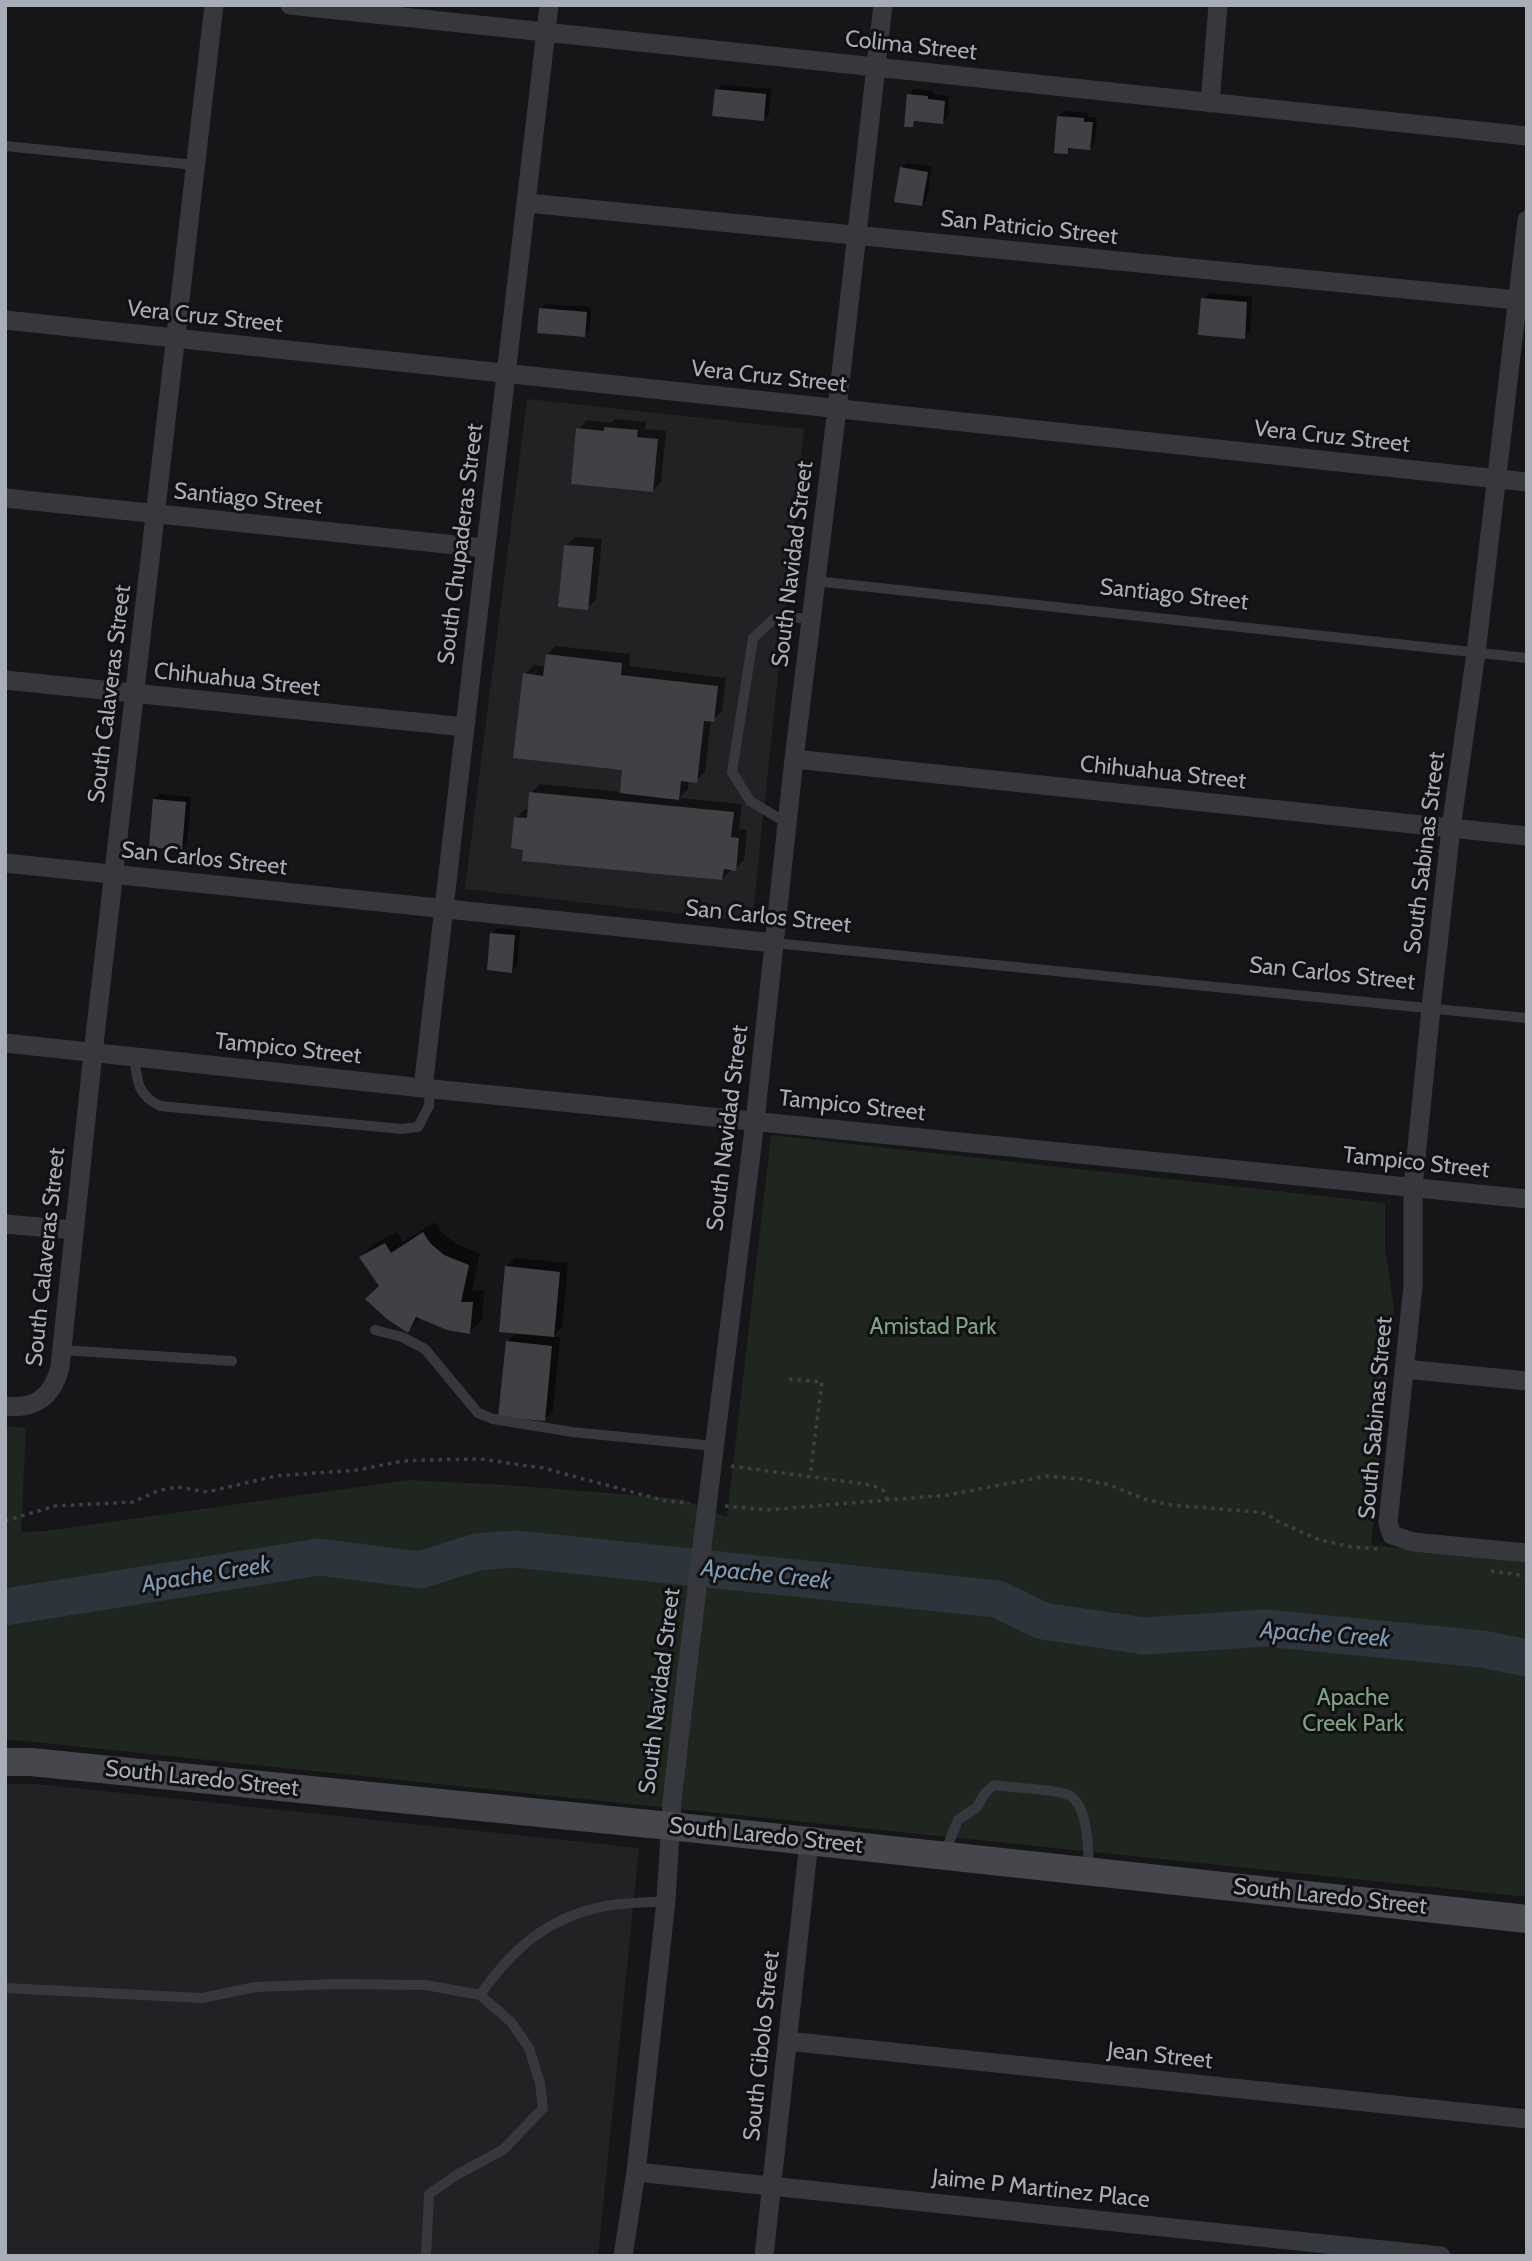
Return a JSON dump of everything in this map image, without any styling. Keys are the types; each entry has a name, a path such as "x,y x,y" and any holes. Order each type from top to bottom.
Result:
{"main road":[{"name":"South Laredo Street","path":"5,1762 670,1826 1527,1919"}],"street":[{"name":"South Calaveras Street","path":"5,1406 17,1408 37,1403 53,1387 62,1350 113,875 214,5"},
{"name":"Colima Street","path":"290,5 1527,136"},
{"name":"South Chupaderas Street","path":"427,1088 444,908 549,5"},
{"name":"South Navidad Street","path":"623,2256 636,2172 666,1901 670,1826 688,1662 755,1121 794,758 838,409 883,5"},
{"path":"1210,103 1219,5"},
{"name":"San Patricio Street","path":"527,203 1522,301"},
{"name":"South Sabinas Street","path":"1388,1542 1413,1286 1413,1187 1431,1008 1451,828 1522,301 1527,220"},
{"name":"Vera Cruz Street","path":"5,320 1527,482"},
{"name":"Santiago Street","path":"5,498 485,548"},
{"name":"Chihuahua Street","path":"5,680 465,727"},
{"name":"Chihuahua Street","path":"794,758 1527,836"},
{"name":"San Carlos Street","path":"5,863 774,943"},
{"name":"Tampico Street","path":"5,1043 1527,1199"},
{"path":"5,1224 74,1230"},
{"path":"1404,1369 1527,1381"},
{"path":"1388,1542 1527,1553"},
{"name":"South Cibolo Street","path":"764,2256 809,1841"},
{"name":"Jean Street","path":"787,2041 1527,2119"},
{"name":"Jaime P Martinez Place","path":"636,2172 1441,2256"}],"lane":[{"path":"5,146 195,165"},
{"name":"Santiago Street","path":"815,581 1527,658"},
{"path":"787,823 750,801 732,772 753,638 775,618 811,618"},
{"name":"San Carlos Street","path":"774,943 1527,1018"},
{"path":"134,1057 139,1089 147,1100 160,1106 402,1129 418,1127 429,1106 427,1088"},
{"path":"375,1330 402,1337 425,1349 478,1413 493,1419 572,1432 714,1446"},
{"path":"62,1350 232,1361"},
{"path":"944,1856 958,1820 977,1807 985,1793 994,1785 1067,1794 1077,1803 1088,1839 1088,1871"},
{"path":"480,1995 514,1951 575,1913 608,1905 666,1901"},
{"path":"5,1988 202,1998 255,1987 337,1983 426,1984 480,1995 511,2022 529,2048 540,2083 542,2108 503,2150 458,2174 429,2194 426,2256"}],"path":[{"path":"789,1379 822,1382 810,1477"},
{"path":"5,1521 55,1506 133,1502 160,1490 178,1487 207,1492 276,1476 358,1470 402,1461 480,1459 543,1468 666,1501 692,1503"},
{"path":"729,1465 872,1485 883,1490 887,1500"},
{"path":"717,1506 766,1510 948,1495 1047,1476 1110,1485 1144,1499 1171,1505 1267,1514 1320,1540 1352,1547 1388,1542"},
{"path":"1487,1571 1527,1576"}],"shaded area":[{"path":"527,399 804,429 752,922 465,889"},
{"path":"5,1784 37,1784 639,1848 598,2256 5,2256"}],"green space":[{"name":"Apache Creek Park","path":"771,1135 1385,1203 1385,1249 1394,1309 1371,1545 1527,1561 1527,1897 5,1739 5,1426 26,1428 21,1532 46,1531 408,1480 682,1499 727,1517"}],"building":[{"path":"715,89 766,94 764,121 712,116"},
{"path":"907,94 945,101 943,124 914,121 913,127 904,127"},
{"path":"1057,116 1084,118 1084,122 1093,122 1090,150 1068,148 1068,154 1054,153"},
{"path":"900,167 928,172 922,206 894,202"},
{"path":"1201,298 1247,302 1245,339 1198,335"},
{"path":"539,308 587,312 585,337 537,333"},
{"path":"604,427 638,430 637,437 658,439 653,492 571,484 576,428 604,431"},
{"path":"564,545 594,547 588,610 558,607"},
{"path":"546,654 622,663 621,675 718,686 714,722 704,721 697,783 681,781 679,800 620,793 622,770 513,758 523,673 543,676"},
{"path":"529,792 734,812 731,837 739,838 736,871 724,869 722,880 522,861 523,850 511,848 514,817 527,818"},
{"path":"153,799 186,802 182,850 149,847"},
{"path":"490,933 515,935 512,973 487,970"},
{"path":"423,1232 430,1243 444,1255 469,1265 461,1302 473,1302 470,1334 447,1330 416,1317 408,1333 365,1299 379,1286 359,1257 385,1243 391,1253"},
{"path":"505,1266 560,1272 554,1337 499,1332"},
{"path":"506,1341 552,1346 545,1421 498,1417"}],"waterway":[{"name":"Apache Creek","path":"5,1607 319,1557 420,1570 477,1552 516,1549 997,1599 1043,1621 1144,1636 1266,1628 1482,1649 1527,1658"}],"park label":[{"name":"Amistad Park","path":"933,1327"}]}
